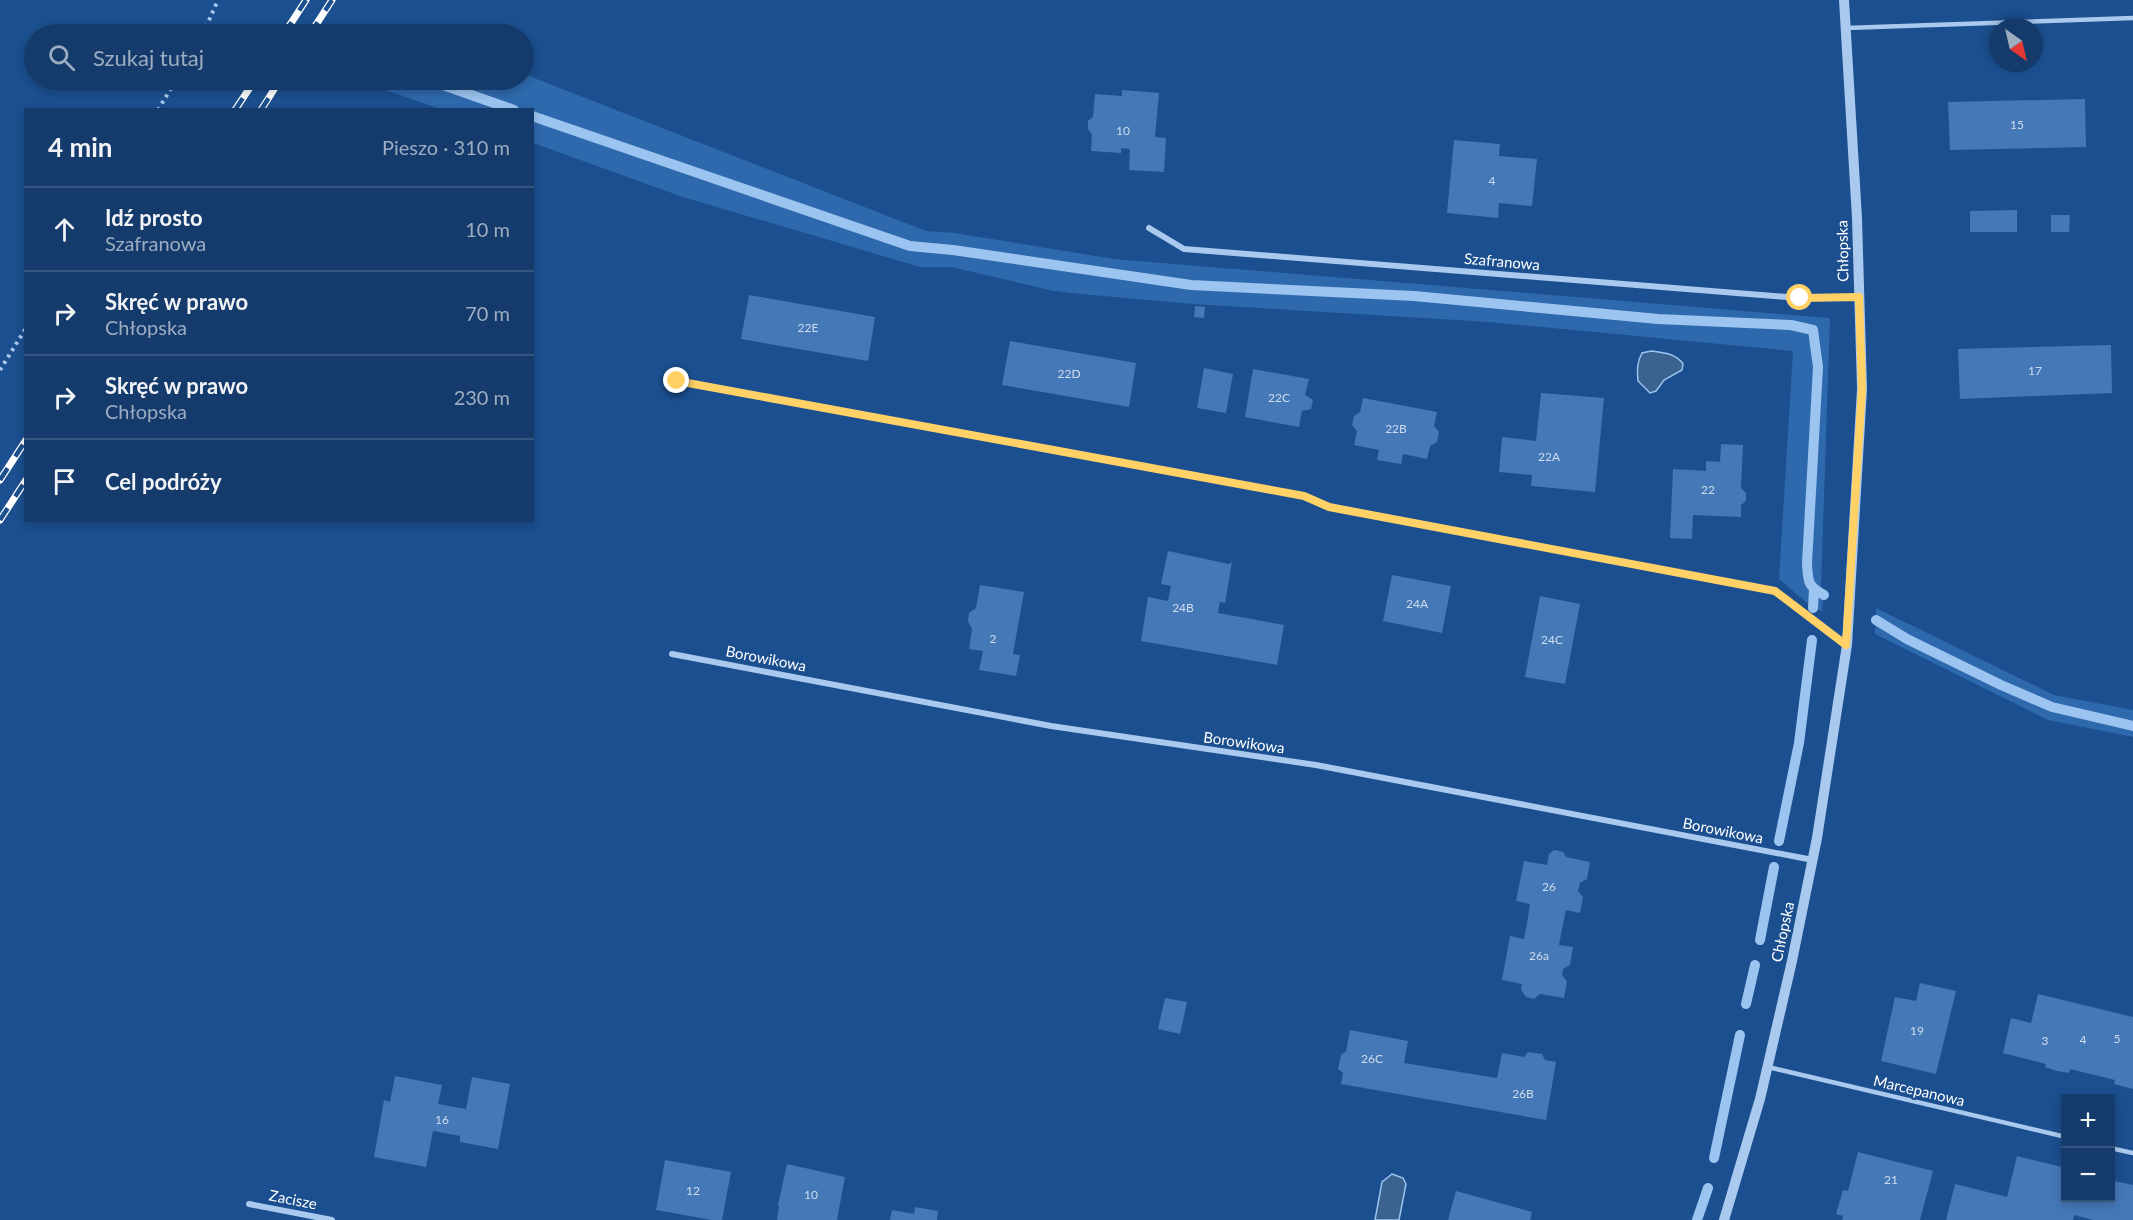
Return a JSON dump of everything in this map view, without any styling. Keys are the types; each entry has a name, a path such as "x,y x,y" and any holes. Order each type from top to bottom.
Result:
{"street":[{"name":"Chłopska","path":"1724,1220 1768,1067 1813,860 1846,645 1862,388 1857,218 1844,0"},
{"name":"Szafranowa","path":"1149,228 1184,249 1800,298 1859,297"},
{"path":"677,381 1293,493 1329,507 1775,591 1846,645"},
{"name":"Borowikowa","path":"672,654 1051,726 1316,765 1813,860"},
{"name":"Zacisze","path":"249,1204 332,1220"}],"lane":[{"path":"1846,28 2133,18"},
{"name":"Marcepanowa","path":"1768,1067 2061,1136"},
{"path":"2115,1149 2133,1153"}],"path":[{"path":"207,24 218,0"},
{"path":"159,108 170,90"},
{"path":"0,370 24,331"}],"shaded area":[{"path":"534,78 926,231 955,233 1114,259 1830,318 1822,611 1813,608 1779,579 1793,351 1489,322 1193,304 1081,294 1054,291 951,267 920,267 683,197 534,143 534,108 437,108 386,90 534,90"},
{"path":"1651,351 1673,356 1683,364 1682,370 1664,380 1656,391 1650,393 1638,381 1638,370 1642,353"},
{"path":"1876,608 2054,695 2133,710 2133,737 2048,720 1875,634"},
{"path":"1392,1174 1403,1178 1406,1184 1399,1220 1375,1220 1382,1182"}],"building":[{"path":"1122,90 1159,93 1155,137 1166,138 1164,172 1129,170 1130,149 1121,148 1121,153 1091,151 1092,134 1088,129 1088,121 1093,117 1095,94 1122,96"},
{"path":"2085,99 2086,147 1950,150 1948,102"},
{"path":"1454,140 1500,144 1499,156 1537,159 1532,206 1499,203 1498,218 1447,213"},
{"path":"2017,210 2017,232 1970,232 1970,211"},
{"path":"2051,215 2070,215 2069,232 2051,232"},
{"path":"749,295 875,317 868,361 741,339"},
{"path":"1195,306 1205,307 1204,318 1194,317"},
{"path":"1010,341 1136,363 1129,407 1002,385"},
{"path":"2111,345 2112,393 1960,399 1958,349"},
{"path":"1204,368 1233,374 1226,413 1197,408"},
{"path":"1253,369 1309,379 1305,395 1313,400 1311,409 1302,411 1299,427 1245,417"},
{"path":"1541,393 1604,398 1595,492 1531,486 1532,475 1499,472 1502,437 1536,441"},
{"path":"1363,398 1437,412 1434,426 1439,432 1437,442 1430,446 1427,459 1403,454 1401,464 1377,460 1379,450 1354,445 1357,431 1352,425 1354,416 1360,412"},
{"path":"1721,444 1743,445 1741,488 1746,493 1746,501 1741,505 1741,517 1693,515 1692,539 1670,538 1673,469 1706,471 1706,461 1720,462"},
{"path":"1168,551 1229,564 1232,562 1225,603 1220,602 1218,613 1284,625 1277,665 1141,641 1148,597 1168,601 1171,586 1161,584"},
{"path":"1392,575 1451,586 1442,633 1383,621"},
{"path":"980,585 1024,592 1013,654 1020,655 1016,676 979,670 983,651 969,649 972,629 968,621 969,613 976,608"},
{"path":"1540,596 1580,604 1565,684 1525,677"},
{"path":"1554,850 1563,852 1566,857 1590,862 1587,879 1580,883 1578,891 1583,897 1580,913 1566,910 1562,929 1559,945 1573,947 1570,965 1563,969 1562,975 1567,981 1564,998 1540,994 1534,999 1526,997 1521,990 1522,984 1502,980 1510,936 1524,939 1527,923 1530,904 1516,901 1524,861 1547,865 1549,854"},
{"path":"1920,983 1956,991 1936,1074 1881,1061 1895,997 1916,1001"},
{"path":"2038,994 2133,1017 2133,1089 2114,1084 2115,1080 2070,1069 2069,1073 2057,1071 2045,1067 2046,1064 2003,1053 2011,1018 2031,1023"},
{"path":"1165,998 1187,1002 1180,1034 1158,1029"},
{"path":"1350,1030 1408,1041 1404,1063 1497,1078 1502,1053 1524,1057 1528,1052 1542,1054 1545,1060 1556,1062 1546,1120 1341,1084 1343,1073 1338,1069 1341,1055 1346,1051"},
{"path":"395,1076 442,1085 438,1104 466,1109 472,1077 510,1084 498,1149 460,1142 460,1136 433,1131 426,1167 374,1157 384,1100 390,1102"},
{"path":"1858,1152 1933,1171 1920,1220 1842,1220 1843,1216 1836,1214 1843,1190 1848,1191"},
{"path":"2017,1156 2061,1167 2061,1202 2115,1202 2115,1181 2133,1185 2133,1220 2093,1220 2074,1215 2073,1220 1946,1220 1955,1184 2007,1197"},
{"path":"665,1160 731,1172 722,1220 656,1210"},
{"path":"787,1164 845,1177 837,1220 777,1220"},
{"path":"1456,1191 1532,1212 1530,1220 1448,1220"},
{"path":"915,1207 938,1211 937,1220 890,1220 892,1210 914,1214"}],"waterway":[{"path":"457,90 508,108"},
{"path":"534,117 910,246 953,250 1191,285 1414,296 1658,319 1791,325 1813,330 1818,367 1807,563 1811,586 1824,595"},
{"path":"1813,608 1814,590"},
{"path":"1876,620 1907,639 2052,707 2133,726"},
{"path":"1779,841 1799,743 1812,640"},
{"path":"1760,940 1774,867"},
{"path":"1746,1004 1755,965"},
{"path":"1714,1158 1740,1035"},
{"path":"1697,1220 1708,1188"}],"railway":[{"path":"290,24 306,0"},
{"path":"316,24 332,0"},
{"path":"236,108 248,90"},
{"path":"262,108 274,90"},
{"path":"0,480 24,443"},
{"path":"0,520 24,483"}],"route":[{"path":"677,381 1304,496 1329,507 1775,591 1846,645 1862,388 1859,297 1800,298"}]}
